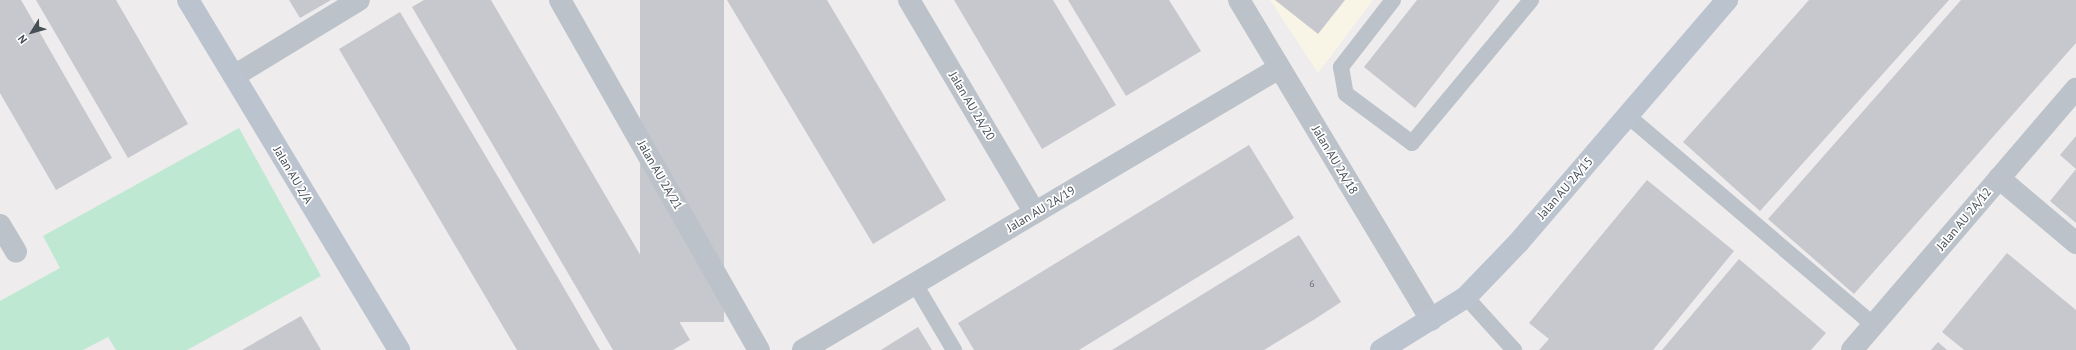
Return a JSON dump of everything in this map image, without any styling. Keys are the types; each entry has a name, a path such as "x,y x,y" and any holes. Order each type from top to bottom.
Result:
{"street":[{"name":"Jalan AU 2/A","path":"188,0 399,350"},
{"path":"234,76 360,0"},
{"name":"Jalan AU 2A/21","path":"560,0 759,350"},
{"name":"Jalan AU 2A/20","path":"909,0 1035,213"},
{"name":"Jalan AU 2A/18","path":"1240,0 1279,68 1431,320"},
{"name":"Jalan AU 2A/15","path":"1381,350 1466,297 1518,243 1727,0"},
{"name":"Jalan AU 2A/19","path":"803,350 1279,68"},
{"name":"Jalan AU 2A/12","path":"1852,350 2076,89"},
{"path":"1999,178 2076,244"},
{"path":"0,225 16,252"}],"lane":[{"path":"1393,0 1341,67 1346,94 1412,144 1531,0"},
{"path":"1628,116 1874,325"},
{"path":"915,284 954,350"},
{"path":"1466,297 1514,350"}],"shaded area":[{"path":"1270,0 1373,0 1318,73"}],"green space":[{"path":"239,128 321,276 187,350 116,350 108,337 83,350 0,350 0,301 60,268 43,236"}],"building":[{"path":"0,0 21,0 112,158 56,190 0,93"},
{"path":"36,0 116,0 188,124 128,158"},
{"path":"289,0 331,0 300,18"},
{"path":"424,0 491,0 690,340 673,350 613,350 412,7"},
{"path":"640,0 724,0 724,322 640,322"},
{"path":"727,0 827,0 946,200 873,244"},
{"path":"954,0 1053,0 1116,105 1042,149"},
{"path":"1068,0 1169,0 1201,51 1126,96"},
{"path":"1275,0 1345,0 1318,34"},
{"path":"1417,0 1500,0 1415,108 1364,67"},
{"path":"1809,0 1949,0 1760,211 1683,142"},
{"path":"1961,0 2076,0 2076,43 1854,294 1768,219"},
{"path":"400,12 600,350 517,350 417,181 339,49"},
{"path":"2076,136 2076,169 2060,155"},
{"path":"1249,145 1294,218 1079,350 974,350 958,323"},
{"path":"2076,169 2076,223 2050,201"},
{"path":"1647,180 1734,251 1653,350 1539,350 1549,339 1529,323"},
{"path":"1299,235 1341,302 1315,319 1264,350 1112,350"},
{"path":"2007,253 2076,310 2076,350 1964,350 1942,332"},
{"path":"1739,259 1826,333 1811,350 1662,350"},
{"path":"301,316 321,350 242,350"},
{"path":"918,327 932,350 881,350 892,343"},
{"path":"1938,342 1947,350 1931,350"}]}
